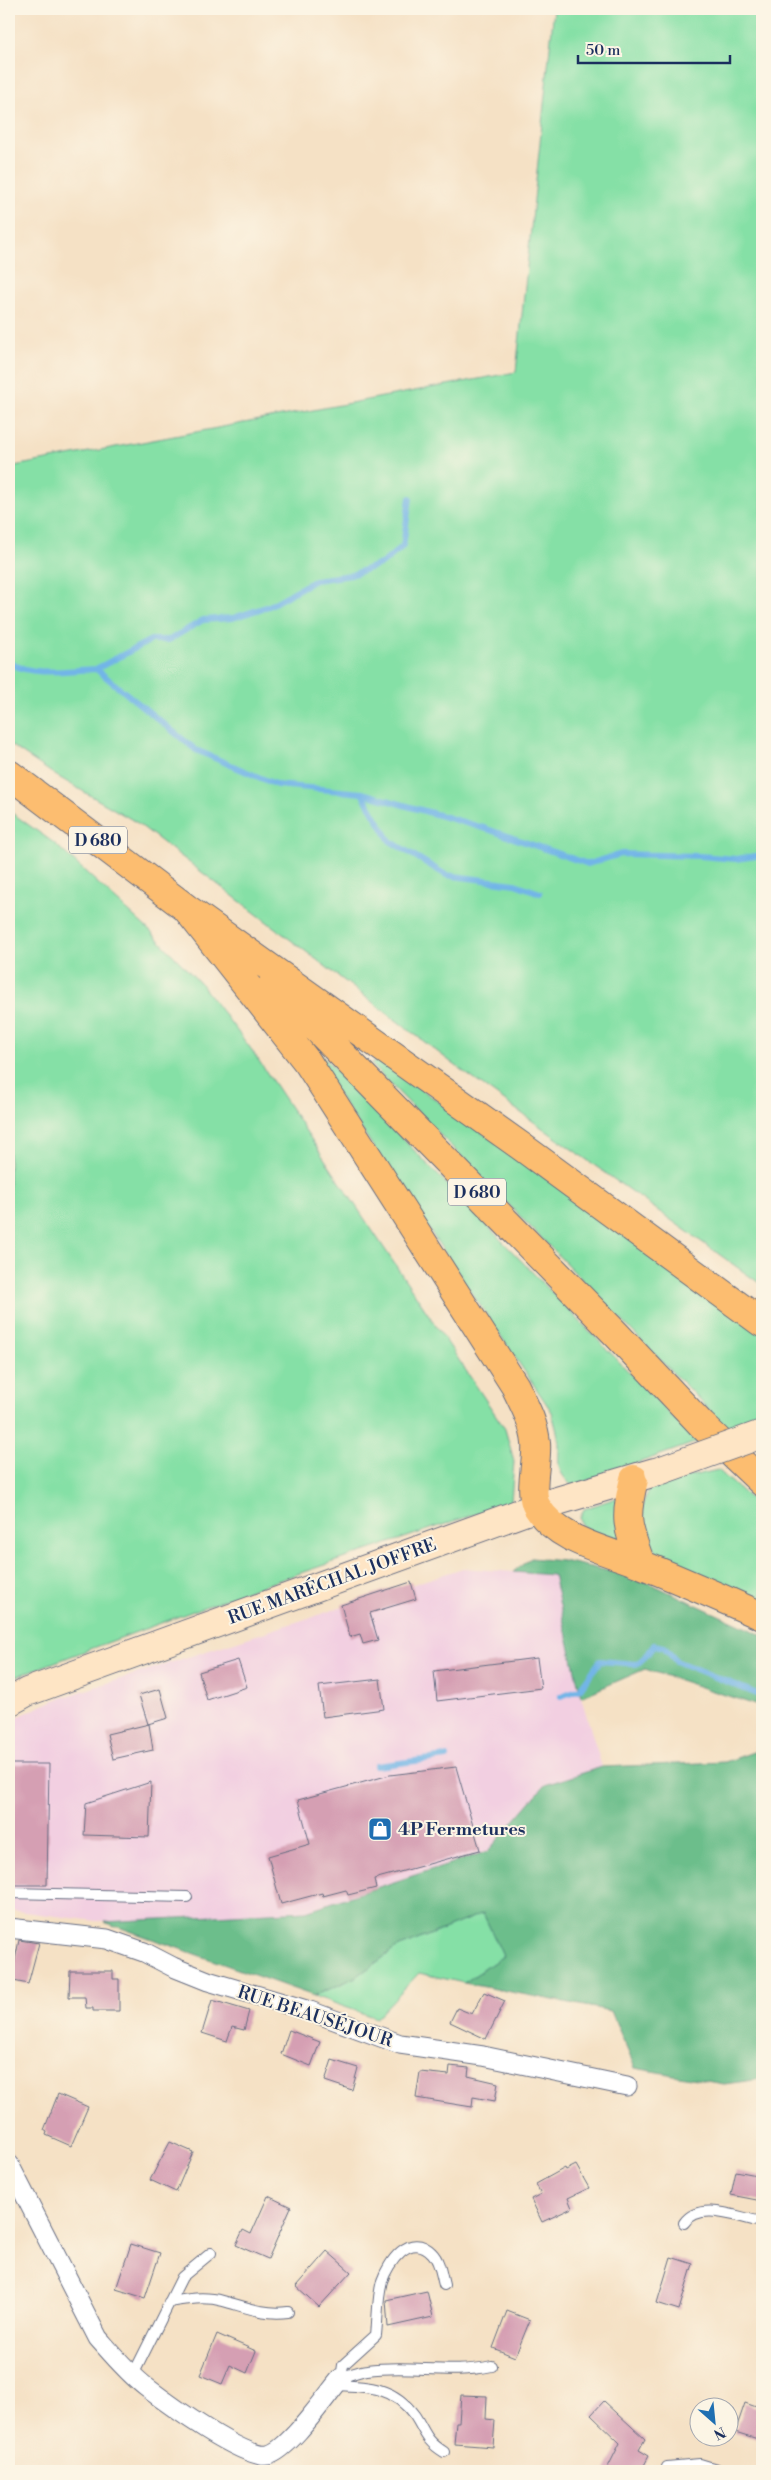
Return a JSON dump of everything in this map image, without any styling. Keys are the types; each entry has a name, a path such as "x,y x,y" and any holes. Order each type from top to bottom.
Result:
{"main road":[{"name":"D 680","path":"9,774 186,908 318,1030 617,1335 702,1425 762,1482"},
{"path":"186,908 522,1147 762,1323"},
{"path":"186,908 308,1063 515,1386 533,1424 536,1438 534,1499 537,1507 553,1525 578,1540 641,1564 762,1616"},
{"name":"RUE MARÉCHAL JOFFRE","path":"9,1702 27,1692 537,1507 646,1475 762,1434"},
{"path":"641,1564 627,1528 628,1503 646,1475"}],"street":[{"name":"RUE BEAUSÉJOUR","path":"9,1928 107,1939 144,1952 173,1967 208,1981 310,2011 400,2044 483,2056 627,2086"},
{"path":"9,2164 98,2338 146,2387 232,2444 253,2454 268,2455 283,2448 338,2382"}],"lane":[{"path":"9,1893 187,1897"},
{"path":"684,2223 689,2216 707,2211 762,2222"},
{"path":"338,2382 343,2365 376,2335 378,2299 383,2281 392,2260 401,2250 413,2246 425,2248 432,2253 439,2265 444,2285"},
{"path":"133,2375 182,2277 211,2253"},
{"path":"169,2302 199,2297 223,2301 243,2309 271,2314 288,2312"},
{"path":"338,2382 365,2370 398,2368 479,2369 492,2366"},
{"path":"338,2382 369,2386 401,2401 414,2416 430,2444 444,2452"},
{"path":"667,2467 700,2464 724,2471"}],"shaded area":[{"path":"463,1568 553,1575 581,1697 602,1767 545,1785 488,1851 306,1911 104,1922 9,1910 9,1721 52,1701"}],"green space":[{"path":"554,9 762,9 762,1285 464,1072 136,822 55,775 9,744 9,467 516,372"},
{"path":"9,811 54,843 151,932 201,984 251,1049 505,1429 514,1461 511,1502 256,1588 9,1679"},
{"path":"296,1032 308,1041 697,1442 572,1486 560,1471 558,1435 552,1412"},
{"path":"379,1059 762,1333 762,1419 729,1430 371,1064"},
{"path":"718,1470 762,1509 762,1606 663,1563 643,1532 642,1507 651,1485"},
{"path":"619,1497 626,1548 591,1533 582,1525 580,1517 584,1509"},
{"path":"531,1558 563,1561 636,1577 762,1635 762,1707 645,1669 581,1697 553,1575 513,1572"},
{"path":"762,1749 762,2079 724,2084 635,2068 611,2011 464,1983 503,1956 483,1913 395,1949 356,1977 314,1996 104,1922 306,1911 488,1851 545,1785 602,1767 725,1762"},
{"path":"483,1913 503,1956 464,1983 419,1973 376,2018 314,1996 356,1977 395,1949"}],"building":[{"path":"411,1582 416,1599 370,1613 378,1640 363,1644 360,1634 350,1637 341,1605"},
{"path":"537,1658 541,1688 437,1701 434,1671"},
{"path":"238,1660 247,1687 207,1700 199,1672"},
{"path":"380,1679 384,1709 323,1717 319,1686"},
{"path":"160,1689 168,1718 148,1724 139,1695"},
{"path":"149,1724 153,1750 113,1759 107,1734"},
{"path":"9,1764 49,1764 47,1885 9,1885"},
{"name":"4P Fermetures","path":"456,1767 480,1850 374,1879 376,1888 348,1895 346,1890 323,1896 322,1893 281,1904 268,1856 310,1844 298,1800 390,1775"},
{"path":"151,1782 149,1837 84,1835 86,1803"},
{"path":"19,1940 39,1943 28,1984 9,1980 9,1964 14,1965"},
{"path":"70,1971 113,1971 113,1979 119,1979 119,2011 93,2011 93,2008 86,2008 85,1997 69,1997"},
{"path":"484,1992 505,2001 486,2039 450,2022 457,2008 472,2014"},
{"path":"212,2000 249,2011 244,2030 232,2027 227,2041 202,2033"},
{"path":"289,2030 320,2042 311,2066 281,2054"},
{"path":"332,2060 358,2068 352,2090 325,2081"},
{"path":"450,2066 469,2068 468,2076 498,2083 495,2101 473,2097 472,2107 416,2098 420,2072 449,2075"},
{"path":"58,2094 88,2107 71,2146 46,2135 47,2132 44,2130"},
{"path":"170,2142 193,2152 176,2192 150,2180"},
{"path":"576,2165 589,2188 568,2198 572,2208 542,2222 531,2199 541,2194 536,2184 565,2168 566,2170"},
{"path":"736,2171 762,2176 762,2201 731,2195"},
{"path":"268,2196 291,2207 268,2259 236,2245 243,2230 251,2234"},
{"path":"131,2244 160,2253 145,2298 116,2289"},
{"path":"327,2251 351,2272 319,2307 296,2286"},
{"path":"671,2257 693,2264 679,2310 657,2303"},
{"path":"427,2291 433,2317 388,2327 386,2300"},
{"path":"507,2311 530,2320 515,2357 493,2348"},
{"path":"217,2334 256,2351 247,2373 230,2365 222,2384 200,2375"},
{"path":"461,2395 487,2396 486,2419 495,2420 493,2447 454,2444 456,2422 459,2422"},
{"path":"604,2401 645,2439 639,2450 649,2456 641,2471 606,2471 620,2443 591,2415"},
{"path":"745,2403 762,2409 762,2424 758,2439 738,2433 738,2423"}],"waterway":[{"path":"96,669 151,640 169,640 203,620 233,618 269,606 315,580 351,575 383,563 403,546 410,498"},
{"path":"9,663 29,670 40,671 96,669 196,750 277,785 362,793 487,829 588,864 621,854 736,859 762,855"},
{"path":"362,793 390,841 446,875 515,884 540,893"},
{"path":"561,1696 580,1689 600,1661 637,1664 648,1654 654,1645 664,1647 676,1661 762,1696"},
{"path":"376,1766 447,1757"}],"place":[{"name":"4P Fermetures","path":"380,1829"}]}
